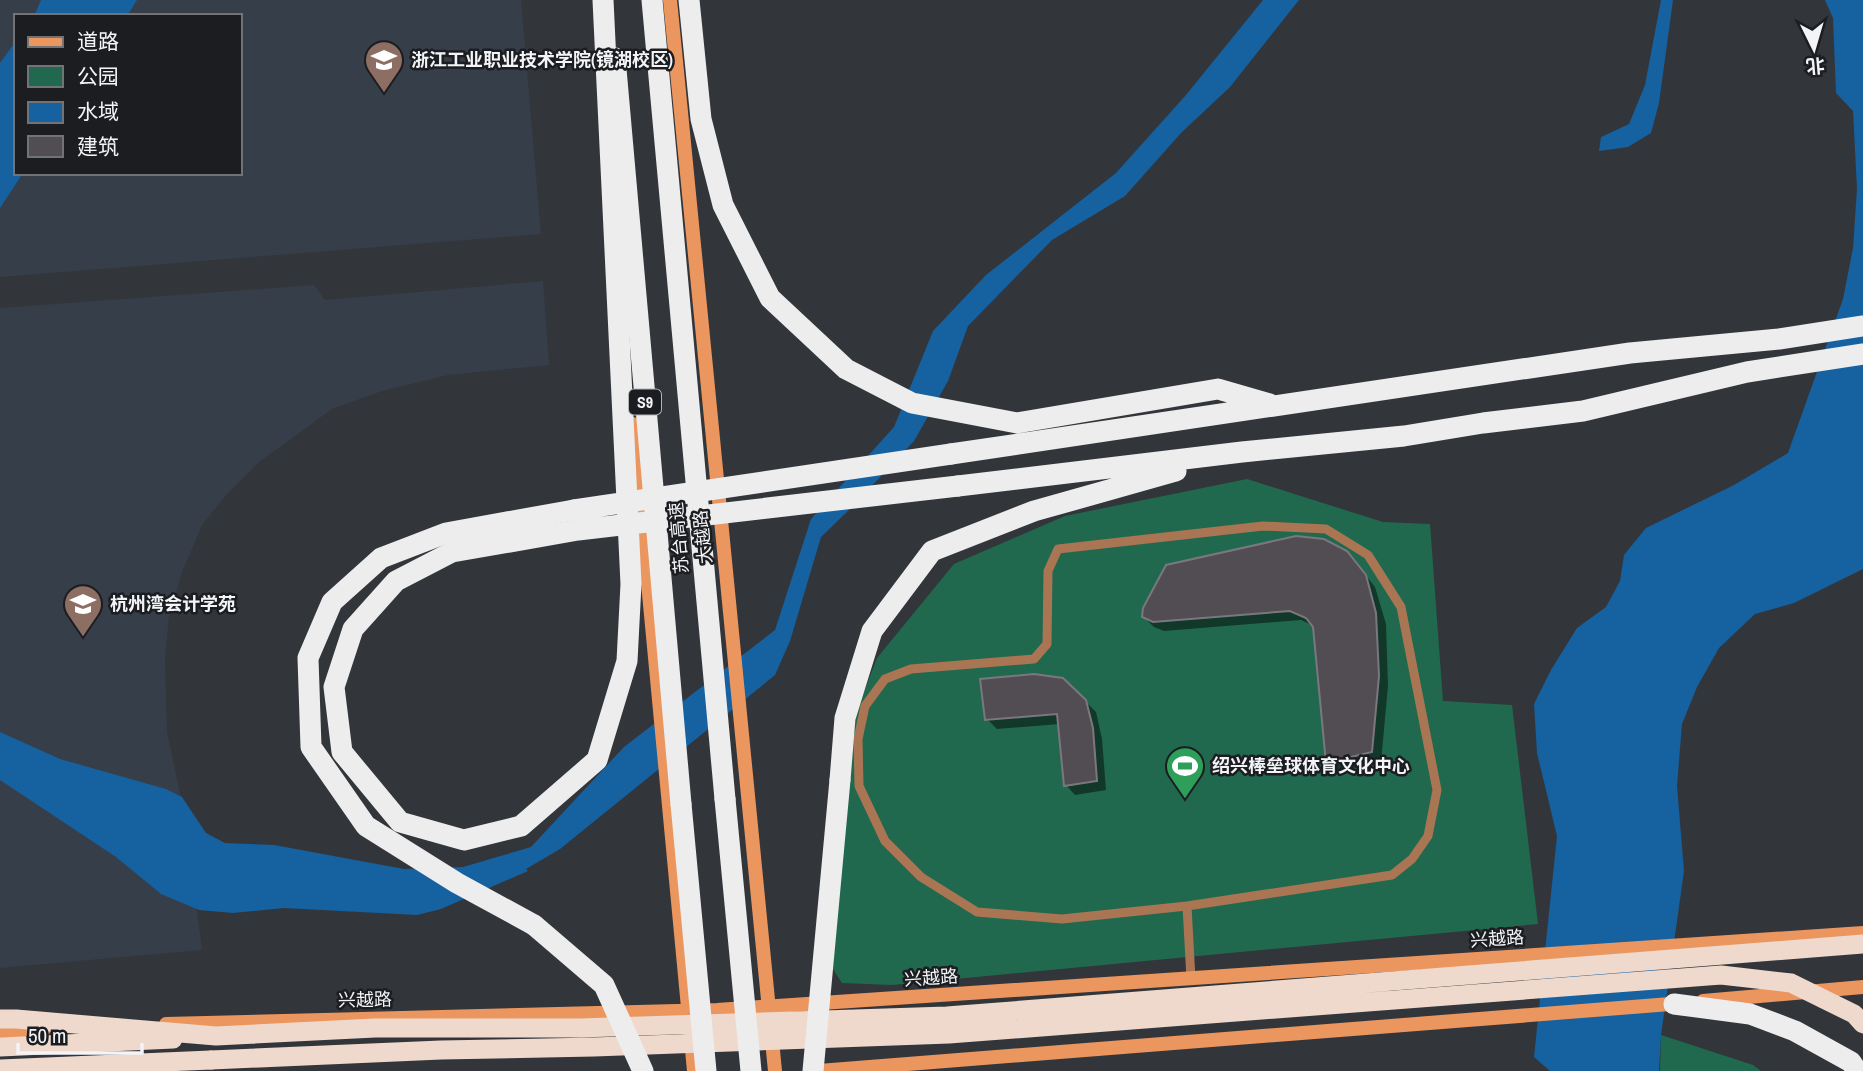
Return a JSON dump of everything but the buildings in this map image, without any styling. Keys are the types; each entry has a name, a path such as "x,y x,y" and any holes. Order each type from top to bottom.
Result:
{"highway":[{"path":"604,0 627,515 628,529 631,584 627,662 597,760 521,826 464,840 400,822 342,752 334,687 353,629 396,581 452,552 592,528 605,527 619,525 632,524 1242,452 1404,436 1583,411 1747,372 1863,354"},
{"name":"苏台高速","path":"610,0 706,1071"},
{"name":"苏台高速","path":"652,0 751,1071"},
{"path":"689,0 701,119 723,205 770,298 846,369 912,403 1017,423 1218,389 1279,406"},
{"path":"643,1071 604,985 534,925 457,883 366,825 311,747 308,658 332,602 381,558 446,533 574,510 1630,353 1779,339 1863,326"},
{"path":"813,1071 845,718 872,631 932,551 1034,511 1242,452"},
{"path":"0,1047 375,1028 580,1028 947,1016 1863,944"},
{"path":"0,1069 441,1050 949,1034 1721,975 1791,983 1854,1014 1863,1024"},
{"path":"1674,1004 1750,1014 1795,1031 1851,1062 1857,1071"},
{"path":"0,1019 16,1018 216,1036"},
{"path":"120,1071 211,1060"}],"main road":[{"path":"593,0 694,1071"},
{"name":"大越路","path":"670,0 775,1071"},
{"name":"兴越路","path":"0,1031 768,1007 1863,933"},
{"path":"819,1071 1863,987"}],"lane":[{"path":"1263,526 1326,529 1368,555 1401,607 1437,790 1428,836 1412,859 1392,875 1187,906 1062,919 977,912 921,877 885,841 859,786 858,739 865,706 885,679 911,669 1034,659 1047,644 1048,571 1058,549 1263,526"},
{"path":"1187,906 1191,979"}],"shaded area":[{"name":"浙江工业职业技术学院(镜湖校区)","path":"0,0 521,0 541,234 0,277"},
{"name":"杭州湾会计学苑","path":"543,281 549,365 448,375 382,391 332,409 259,462 226,495 202,525 182,572 169,616 165,659 167,732 184,812 202,950 0,968 0,308 314,285 325,300"}],"green space":[{"name":"绍兴棒垒球体育文化中心","path":"1247,479 1383,522 1430,524 1443,701 1512,705 1538,924 892,985 842,983 833,969 837,887 856,713 877,658 954,564 1065,516"},
{"path":"1661,1035 1753,1065 1761,1071 1660,1071"}],"water":[{"path":"41,0 137,0 128,14 35,14"},
{"path":"1263,0 1299,0 1230,87 1181,133 1125,196 1052,240 968,326 948,381 914,441 821,537 790,641 775,675 560,849 526,869 528,871 441,909 417,915 284,908 233,913 199,910 161,894 116,857 0,780 0,732 60,759 166,789 182,797 206,833 225,843 274,845 404,869 463,867 531,847 624,747 775,630 811,519 894,427 933,331 986,275 1116,173 1186,95"},
{"path":"1661,0 1673,0 1659,103 1651,133 1628,147 1599,151 1601,137 1629,124 1645,85"},
{"path":"1825,0 1863,0 1863,569 1794,603 1755,614 1719,648 1697,687 1682,724 1677,786 1684,871 1661,1035 1659,1071 1550,1071 1534,1057 1557,836 1537,753 1534,704 1577,628 1606,607 1620,581 1624,555 1646,528 1734,485 1788,453 1843,299 1853,248 1857,189 1853,111 1836,93 1833,18"},
{"path":"14,44 14,175 22,175 0,208 0,63"}],"place":[{"name":"浙江工业职业技术学院(镜湖校区)","path":"384,94"},
{"name":"杭州湾会计学苑","path":"83,638"},
{"name":"绍兴棒垒球体育文化中心","path":"1185,800"}]}
